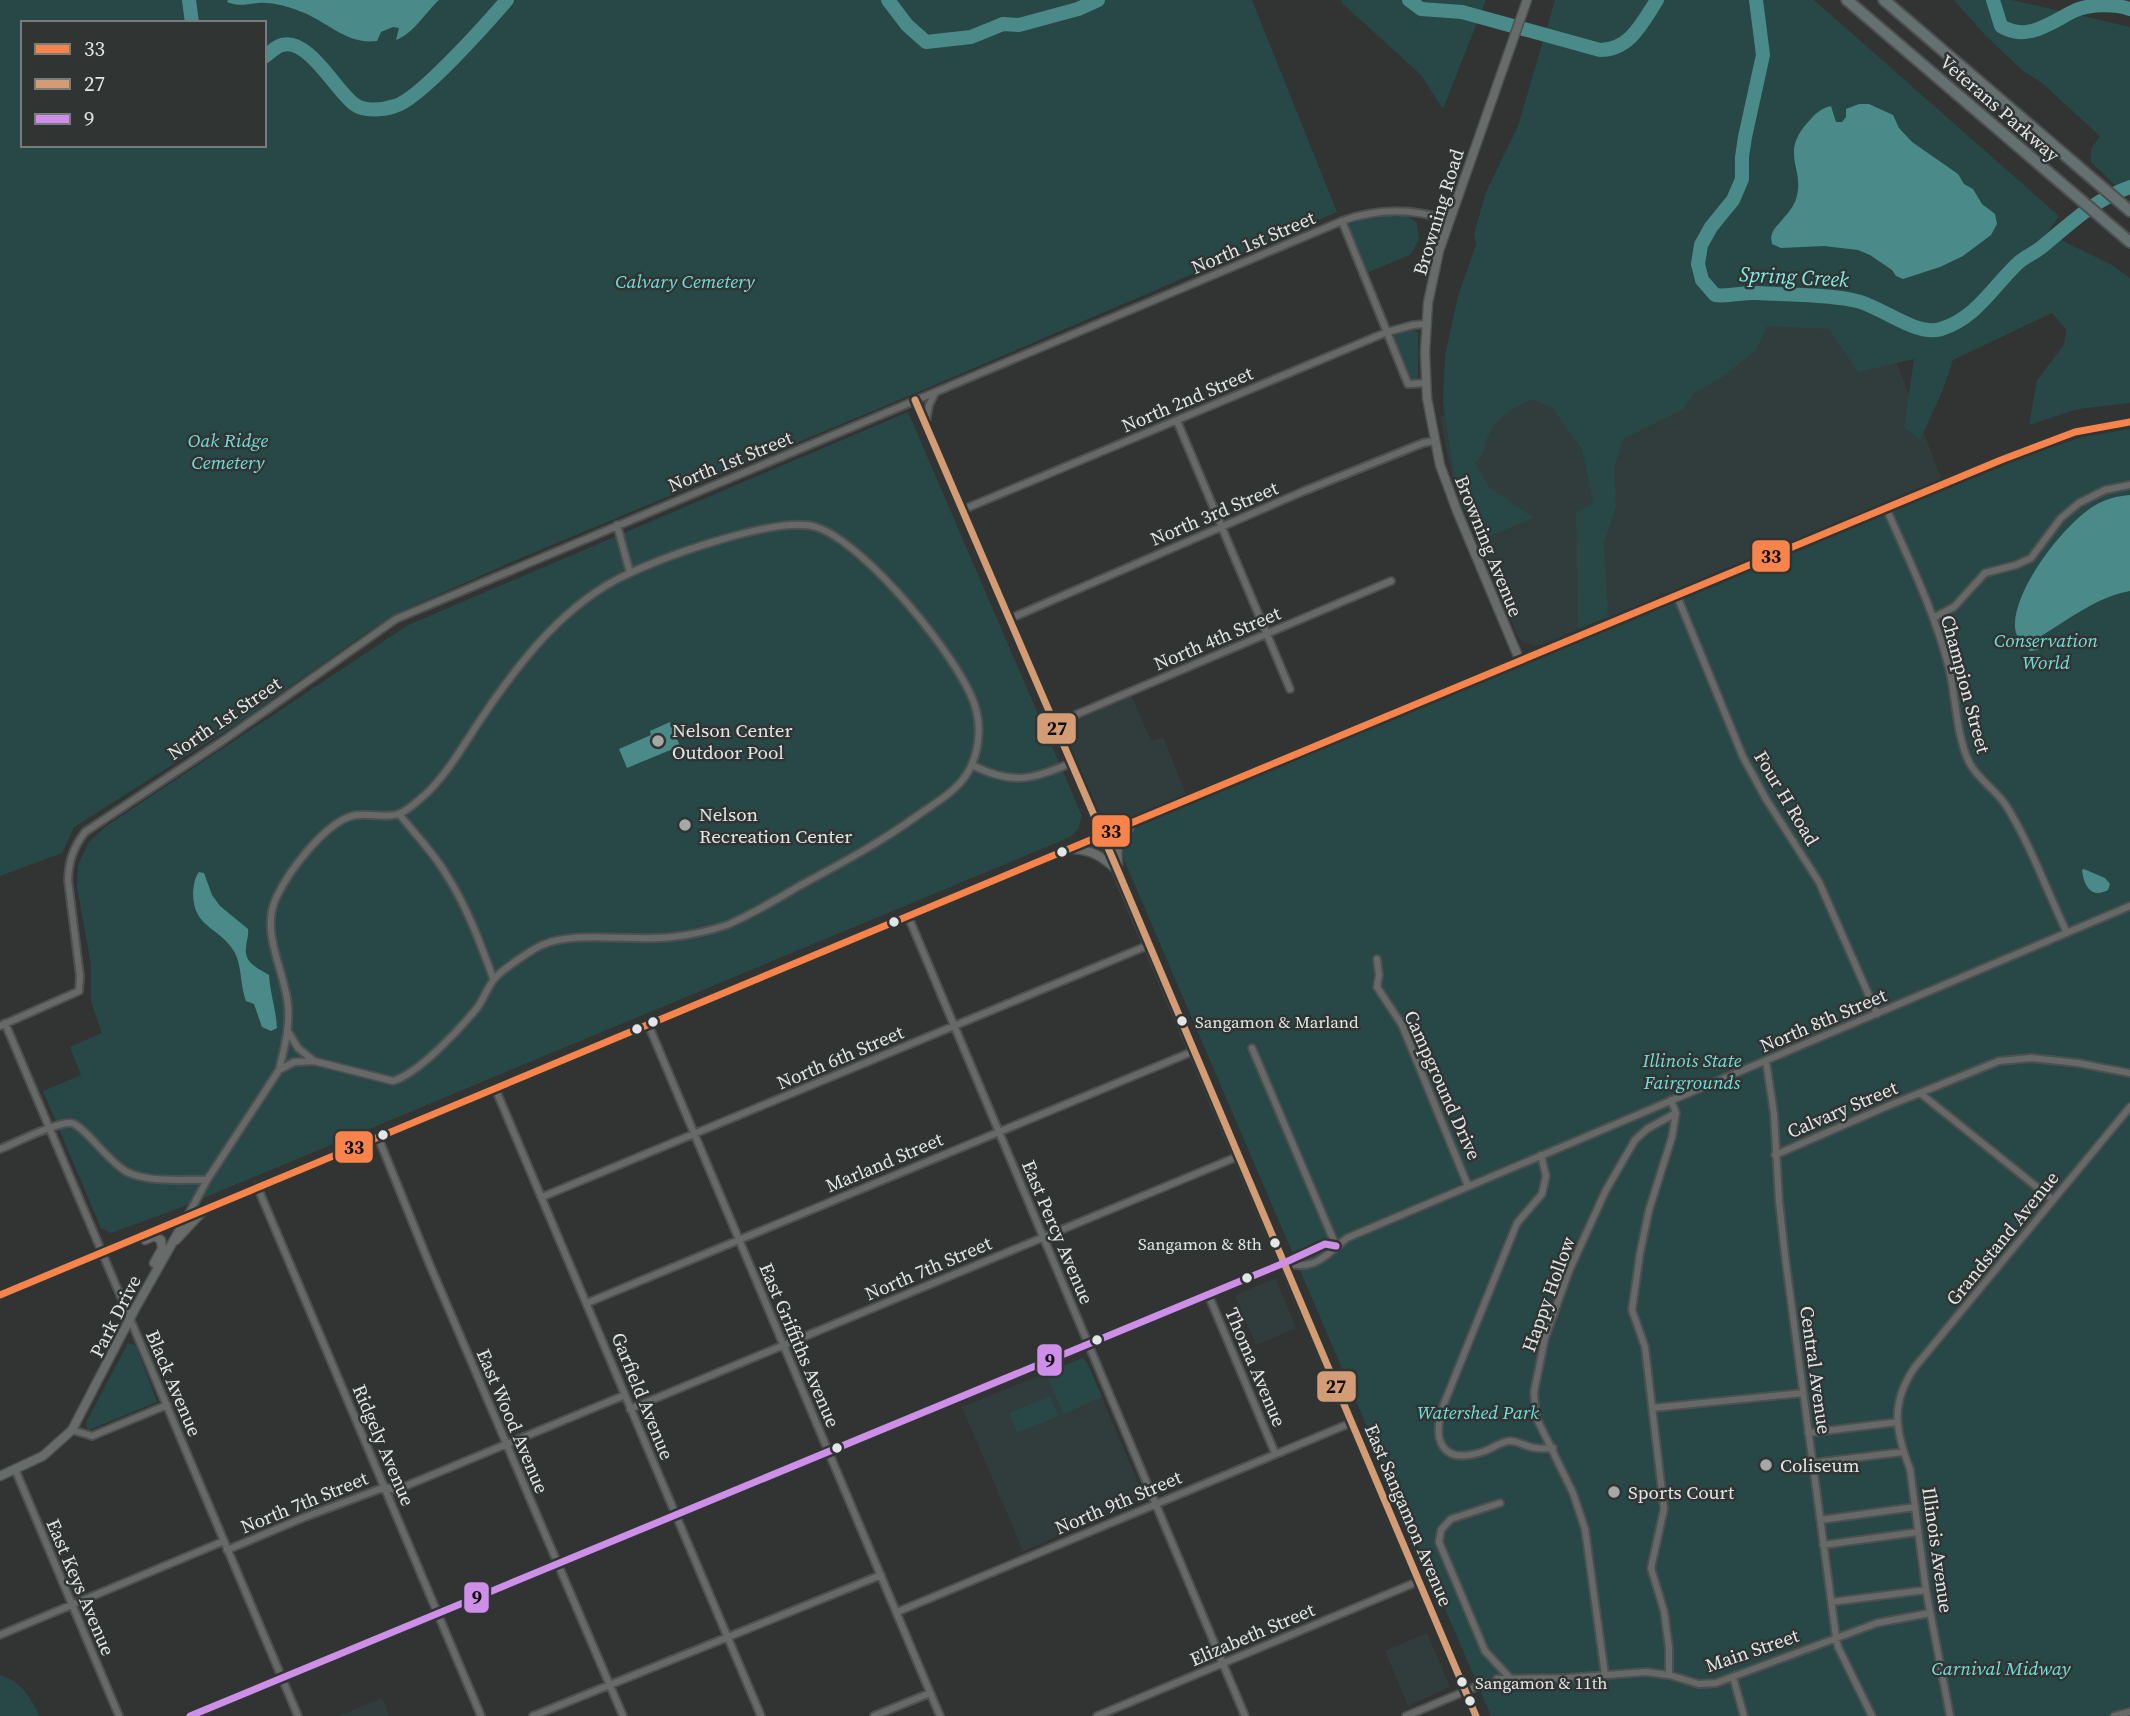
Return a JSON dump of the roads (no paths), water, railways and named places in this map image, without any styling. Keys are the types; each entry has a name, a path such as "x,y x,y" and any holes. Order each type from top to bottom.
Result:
{"highway":[{"name":"Veterans Parkway","path":"1847,0 2129,242"},
{"name":"Veterans Parkway","path":"1884,0 2130,211"}],"main road":[{"name":"Browning Road","path":"1434,441 1426,383 1426,324 1434,271 1448,220 1527,0"},
{"path":"0,1295 1886,508 2063,436 2100,426 2130,422"},
{"name":"Browning Avenue","path":"1434,441 1450,495 1520,661"},
{"path":"1118,872 1117,843 1135,822"},
{"name":"East Sangamon Avenue","path":"1102,835 1476,1716"},
{"path":"1069,849 1088,850 1099,855 1118,872"},
{"path":"171,1244 207,1208"},
{"name":"Park Drive","path":"72,1430 149,1282 187,1217"},
{"path":"134,1239 141,1241 154,1236 162,1242 162,1249 151,1270 149,1282"},
{"path":"0,1476 50,1452 72,1430"}],"street":[{"name":"North 1st Street","path":"3,1025 79,991 80,976 68,880 70,857 85,832 221,742 396,619 1342,221 1386,211 1418,212 1448,220"},
{"path":"1342,221 1408,384 1426,383"},
{"name":"North 2nd Street","path":"962,510 1387,332 1426,324"},
{"path":"925,424 929,405 938,390"},
{"name":"East Sangamon Avenue","path":"915,400 1102,835"},
{"path":"1177,421 1290,689"},
{"name":"North 3rd Street","path":"1009,618 1304,491 1434,441"},
{"path":"1933,618 1954,607 1985,573 2031,558 2061,518 2079,503 2105,490 2130,485"},
{"name":"Champion Street","path":"1886,508 1933,618 1949,668 1968,760 2010,812 2067,933"},
{"path":"617,525 630,573"},
{"path":"187,1217 206,1180 279,1070 289,1031 287,994 271,932 276,897 316,839 327,828 352,816 399,814 430,789 446,772 487,709 558,623 591,594 630,573 739,534 806,525 832,534 870,566 919,617 966,685 976,709 979,731 972,765 961,783 946,796 887,838 730,923 694,934 656,939 569,938 532,951 493,978 479,1006 412,1073 399,1080 393,1081 314,1061 294,1062 279,1070"},
{"name":"North 4th Street","path":"1054,724 1391,581"},
{"name":"Four H Road","path":"1676,596 1743,757 1766,799 1819,882 1877,1014"},
{"path":"972,765 998,776 1026,779 1071,763"},
{"path":"399,814 431,852 453,884 472,922 493,978"},
{"name":"North 8th Street","path":"1284,1263 1301,1267 1329,1255 1347,1238 2130,906"},
{"name":"East Percy Avenue","path":"908,916 1245,1716"},
{"name":"North 6th Street","path":"542,1197 1149,945"},
{"name":"Campground Drive","path":"1377,960 1380,975 1377,988 1402,1025 1468,1186"},
{"name":"East Griffiths Avenue","path":"648,1024 940,1716"},
{"name":"Black Avenue","path":"3,1025 298,1716"},
{"path":"289,1031 298,1048 314,1061"},
{"path":"1252,1048 1336,1247"},
{"name":"Marland Street","path":"587,1303 1194,1051"},
{"name":"Calvary Street","path":"1775,1155 1999,1061 2016,1058 2078,1063 2130,1073"},
{"name":"Central Avenue","path":"1766,1061 1774,1114 1775,1155 1786,1264 1836,1637 1838,1647 1872,1716"},
{"name":"Garfield Avenue","path":"495,1088 761,1716"},
{"path":"1920,1093 2053,1200"},
{"path":"1670,1675 1664,1611 1651,1567 1664,1509 1643,1339 1632,1310 1649,1210 1672,1137 1675,1113 1671,1100"},
{"name":"Grandstand Avenue","path":"1901,1390 1915,1367 2130,1107"},
{"name":"Happy Hollow","path":"1605,1675 1585,1529 1573,1493 1536,1417 1534,1392 1545,1338 1569,1271 1606,1190 1635,1140 1647,1129 1675,1113"},
{"path":"0,1149 71,1123 78,1125 112,1162 138,1176 206,1180"},
{"name":"East Wood Avenue","path":"378,1137 623,1716"},
{"path":"1541,1155 1546,1176 1542,1194 1517,1223 1439,1416 1437,1433 1444,1448 1460,1455 1483,1452 1511,1441 1536,1448 1553,1448"},
{"name":"North 7th Street","path":"630,1409 1239,1156"},
{"name":"Ridgely Avenue","path":"257,1186 481,1716"},
{"name":"North 8th Street","path":"190,1716 677,1516 1325,1244 1336,1247"},
{"name":"Thoma Avenue","path":"1208,1294 1275,1453"},
{"name":"Illinois Avenue","path":"1901,1390 1897,1403 1898,1422 1903,1451 1910,1469 1926,1590 1950,1716"},
{"path":"1653,1408 1803,1393"},
{"name":"North 7th Street","path":"228,1550 304,1517 385,1487 396,1490 625,1395"},
{"path":"72,1430 92,1436 167,1405"},
{"name":"North 9th Street","path":"897,1612 1353,1422"},
{"path":"1808,1433 1898,1422"},
{"path":"1812,1463 1903,1451"},
{"name":"East Keys Avenue","path":"15,1469 118,1716"},
{"path":"1500,1503 1451,1519 1441,1530 1440,1542 1485,1651 1510,1678"},
{"path":"1820,1520 1915,1507"},
{"path":"1823,1545 1919,1532"},
{"name":"North 7th Street","path":"0,1635 224,1541"},
{"path":"533,1716 881,1575"},
{"name":"Elizabeth Street","path":"1097,1716 1419,1581"},
{"path":"1831,1602 1926,1590"},
{"name":"Main Street","path":"1497,1679 1646,1672 1670,1675 1699,1685 1716,1683 1877,1623 1930,1613"},
{"path":"1733,1677 1744,1716"},
{"path":"1406,1716 1485,1683"},
{"path":"874,1716 930,1693"},
{"path":"209,1708 212,1716"},
{"path":"2114,1716 2130,1712"}],"water":[{"path":"439,0 402,37 396,40 399,28 393,27 381,32 377,41 366,41 356,40 311,16 286,7 264,3 243,5 227,2"},
{"path":"1859,104 1869,104 1893,115 1899,128 1912,142 1958,174 1964,184 1973,189 1982,204 1995,214 1997,224 1991,235 1963,256 1903,279 1870,255 1858,250 1824,246 1781,248 1772,244 1773,231 1796,199 1798,178 1794,152 1800,133 1824,108 1831,106 1836,122 1842,122 1846,117 1846,109"},
{"path":"2130,495 2130,591 2106,598 2084,609 2041,636 2038,650 2030,651 2016,632 2017,609 2043,558 2069,527 2094,506 2102,501"},
{"name":"Nelson Center Outdoor Pool","path":"670,722 680,746 627,768 619,749 651,735 650,731"},
{"path":"2084,869 2105,878 2110,884 2108,890 2097,893 2089,889 2083,876"},
{"path":"199,872 204,873 212,895 220,906 248,929 247,958 269,975 277,1028 271,1031 262,1027 254,1004 246,1001 235,953 198,914 193,893"}],"waterway":[{"name":"Spring Creek","path":"189,0 192,21"},
{"name":"Spring Creek","path":"266,55 280,46 292,45 311,57 358,107 379,109 395,106 406,101 436,76 507,0"},
{"name":"Spring Creek","path":"888,0 907,25 926,42 971,37 1003,24 1019,25 1078,9 1098,0"},
{"name":"Spring Creek","path":"1409,0 1421,9 1462,12 1600,50 1619,45 1634,34 1657,0"},
{"name":"Spring Creek","path":"1756,0 1763,55 1745,137 1742,179 1733,200 1711,227 1701,245 1698,264 1702,280 1715,295 1757,293 1846,299 1867,304 1921,329 1941,329 1974,310 2020,262 2084,212 2130,187"},
{"name":"Spring Creek","path":"1993,0 2001,26 2021,32 2040,29 2076,10 2089,7 2130,9"}],"place":[{"name":"Nelson Center Outdoor Pool","path":"658,741"},
{"name":"Nelson Recreation Center","path":"685,825"},
{"name":"Sangamon & Marland","path":"1182,1021"},
{"name":"Sangamon & 8th","path":"1275,1243"},
{"name":"Coliseum","path":"1766,1465"},
{"name":"Sports Court","path":"1614,1492"},
{"name":"Sangamon & 11th","path":"1462,1682"}],"park label":[{"name":"Calvary Cemetery","path":"685,281"},
{"name":"Oak Ridge Cemetery","path":"228,451"},
{"name":"Conservation World","path":"2046,651"},
{"name":"Illinois State Fairgrounds","path":"1692,1071"},
{"name":"Watershed Park","path":"1478,1412"},
{"name":"Carnival Midway","path":"2001,1668"}]}
